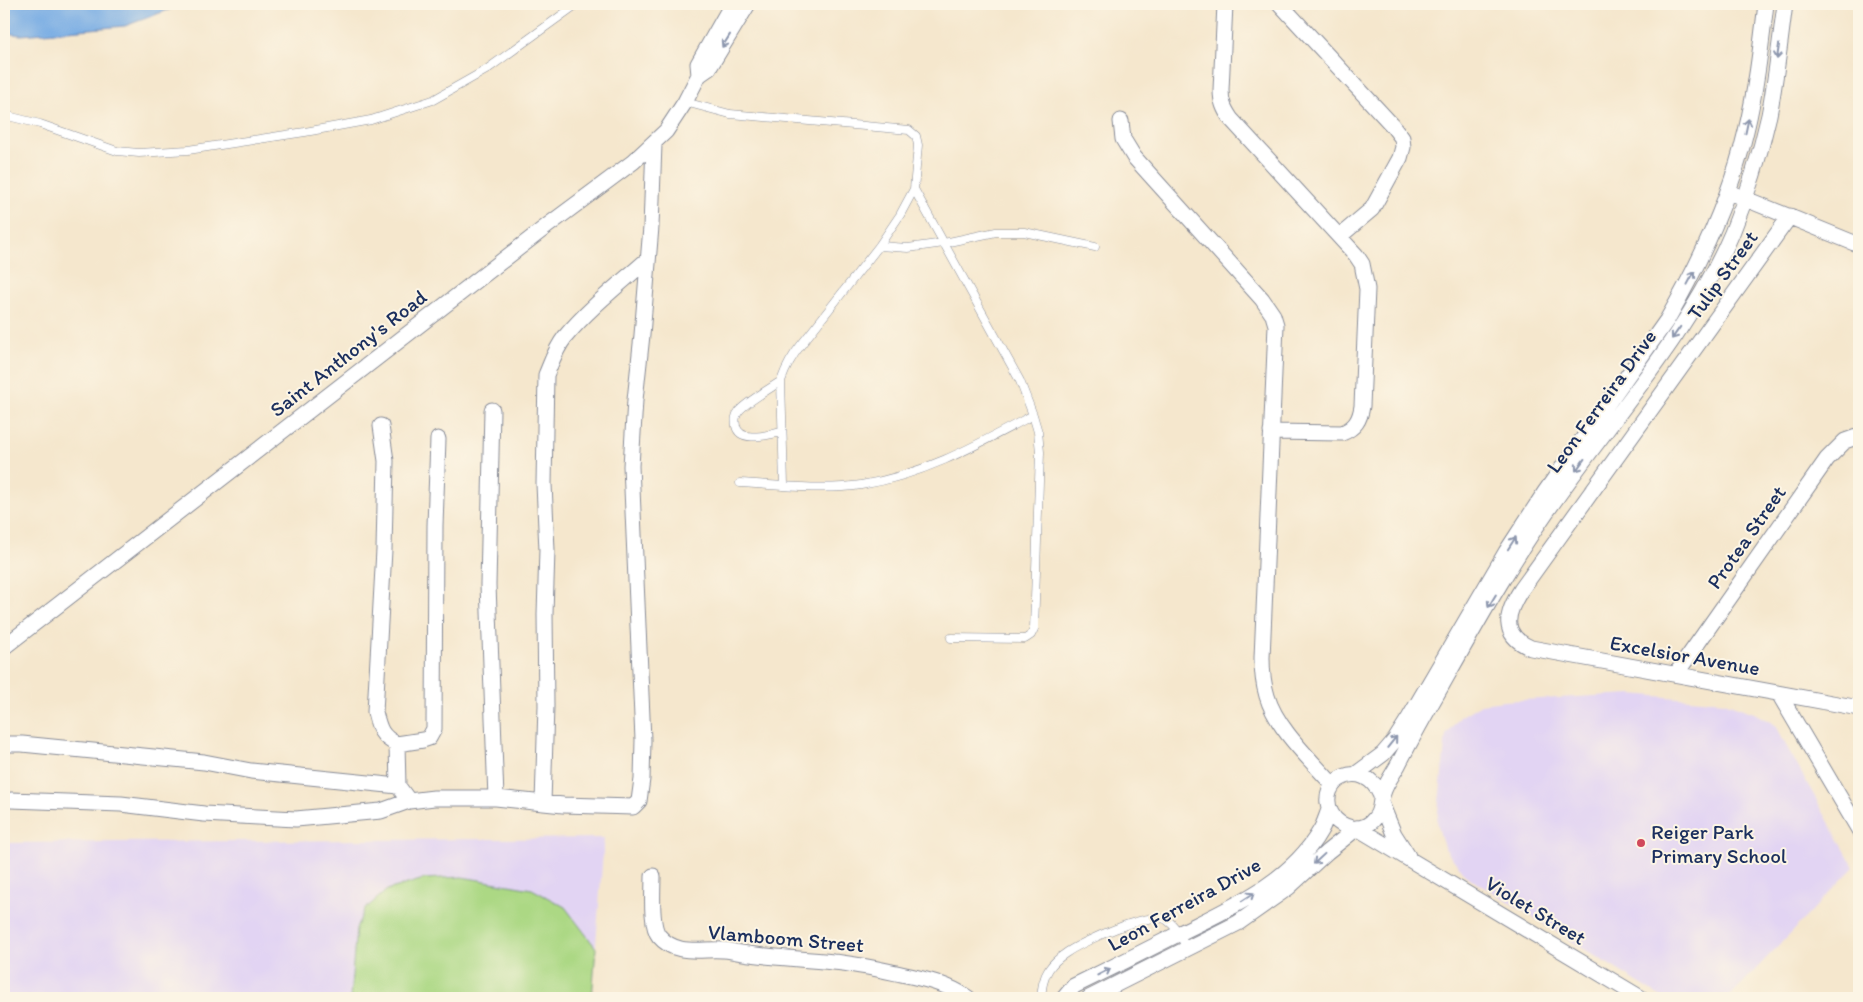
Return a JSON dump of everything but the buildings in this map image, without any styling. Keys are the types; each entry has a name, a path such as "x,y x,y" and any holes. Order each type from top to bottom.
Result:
{"street":[{"path":"732,4 698,64 699,75 709,68 748,4"},
{"path":"1225,4 1221,90 1221,100 1224,109 1231,119 1356,254 1366,277 1361,414 1352,430 1342,434 1271,432"},
{"path":"1280,4 1379,110 1402,138 1403,147 1400,158 1372,210 1340,236"},
{"name":"Leon Ferreira Drive","path":"1356,774 1382,754 1395,740 1410,718 1506,552 1545,492 1667,320 1701,258 1728,192 1748,124 1766,4"},
{"name":"Leon Ferreira Drive","path":"1381,800 1455,662 1509,570 1550,507 1690,313 1714,271 1732,232 1758,155 1768,116 1785,4"},
{"name":"Saint Anthony's Road","path":"4,647 539,232 633,162 666,131 685,102 699,75"},
{"path":"1121,121 1123,139 1134,157 1262,298 1274,315 1276,326 1262,658 1263,680 1267,697 1275,715 1333,785"},
{"path":"12,800 121,804 204,814 296,819 381,811 410,800 434,798 496,798 563,805 633,806 639,801 642,779 643,740 632,466 635,400 648,259 654,144"},
{"path":"1728,192 1859,245"},
{"name":"Tulip Street","path":"1510,631 1509,615 1521,590 1790,216"},
{"path":"543,803 546,706 545,614 547,550 544,484 546,376 564,338 648,259"},
{"path":"492,410 488,585 496,798"},
{"path":"381,426 386,471 384,550 375,712 383,737 397,744 429,738 434,729 435,526 438,439"},
{"name":"Protea Street","path":"1676,674 1827,459 1845,441 1859,436"},
{"name":"Excelsior Avenue","path":"1510,631 1521,644 1531,648 1859,708"},
{"path":"1779,694 1859,830"},
{"path":"4,744 22,744 194,761 251,771 398,786"},
{"path":"397,744 398,786 410,800"},
{"path":"1381,800 1379,813 1374,821 1366,826 1357,828 1340,824 1333,818 1328,802 1329,793 1339,779 1347,775 1356,774 1372,780 1378,787 1394,834 1410,860"},
{"name":"Leon Ferreira Drive","path":"1064,998 1074,986 1235,905 1280,876 1312,844 1321,830 1329,810"},
{"name":"Leon Ferreira Drive","path":"1089,998 1238,923 1289,887 1327,852 1357,828"},
{"name":"Violet Street","path":"1357,828 1641,998"},
{"name":"Vlamboom Street","path":"653,876 654,923 658,935 671,946 694,951 730,950 741,954 763,957 833,962 868,967 939,983 968,998"}],"lane":[{"path":"4,115 40,124 117,151 139,153 188,150 371,120 433,100 486,70 577,4"},
{"path":"685,102 730,114 909,130 916,136 918,145 914,189 900,215 879,246 790,360 780,381 784,485"},
{"path":"914,189 1020,381 1038,432 1040,452 1034,629 1031,635 1025,639 951,638"},
{"path":"879,246 908,248 944,243 996,232 1024,232 1095,247"},
{"path":"780,381 739,410 735,418 736,429 743,435 751,437 782,432"},
{"path":"740,483 835,488 861,485 909,474 933,466 1033,415"},
{"path":"1041,998 1044,977 1050,967 1066,952 1106,931 1157,917 1167,920 1179,934 1187,949"}],"shaded area":[{"name":"Reiger Park Primary School","path":"1631,694 1724,702 1754,713 1774,724 1854,867 1728,998 1663,998 1465,875 1444,847 1441,838 1437,821 1446,735 1460,717 1481,704"},
{"path":"604,838 592,998 4,998 4,843"}],"green space":[{"path":"462,877 532,889 565,907 596,948 592,998 350,998 356,929 364,910 387,890 424,879"}],"water":[{"path":"4,4 184,4 125,26 21,35 4,33"}],"place":[{"name":"Reiger Park Primary School","path":"1641,843"}]}
